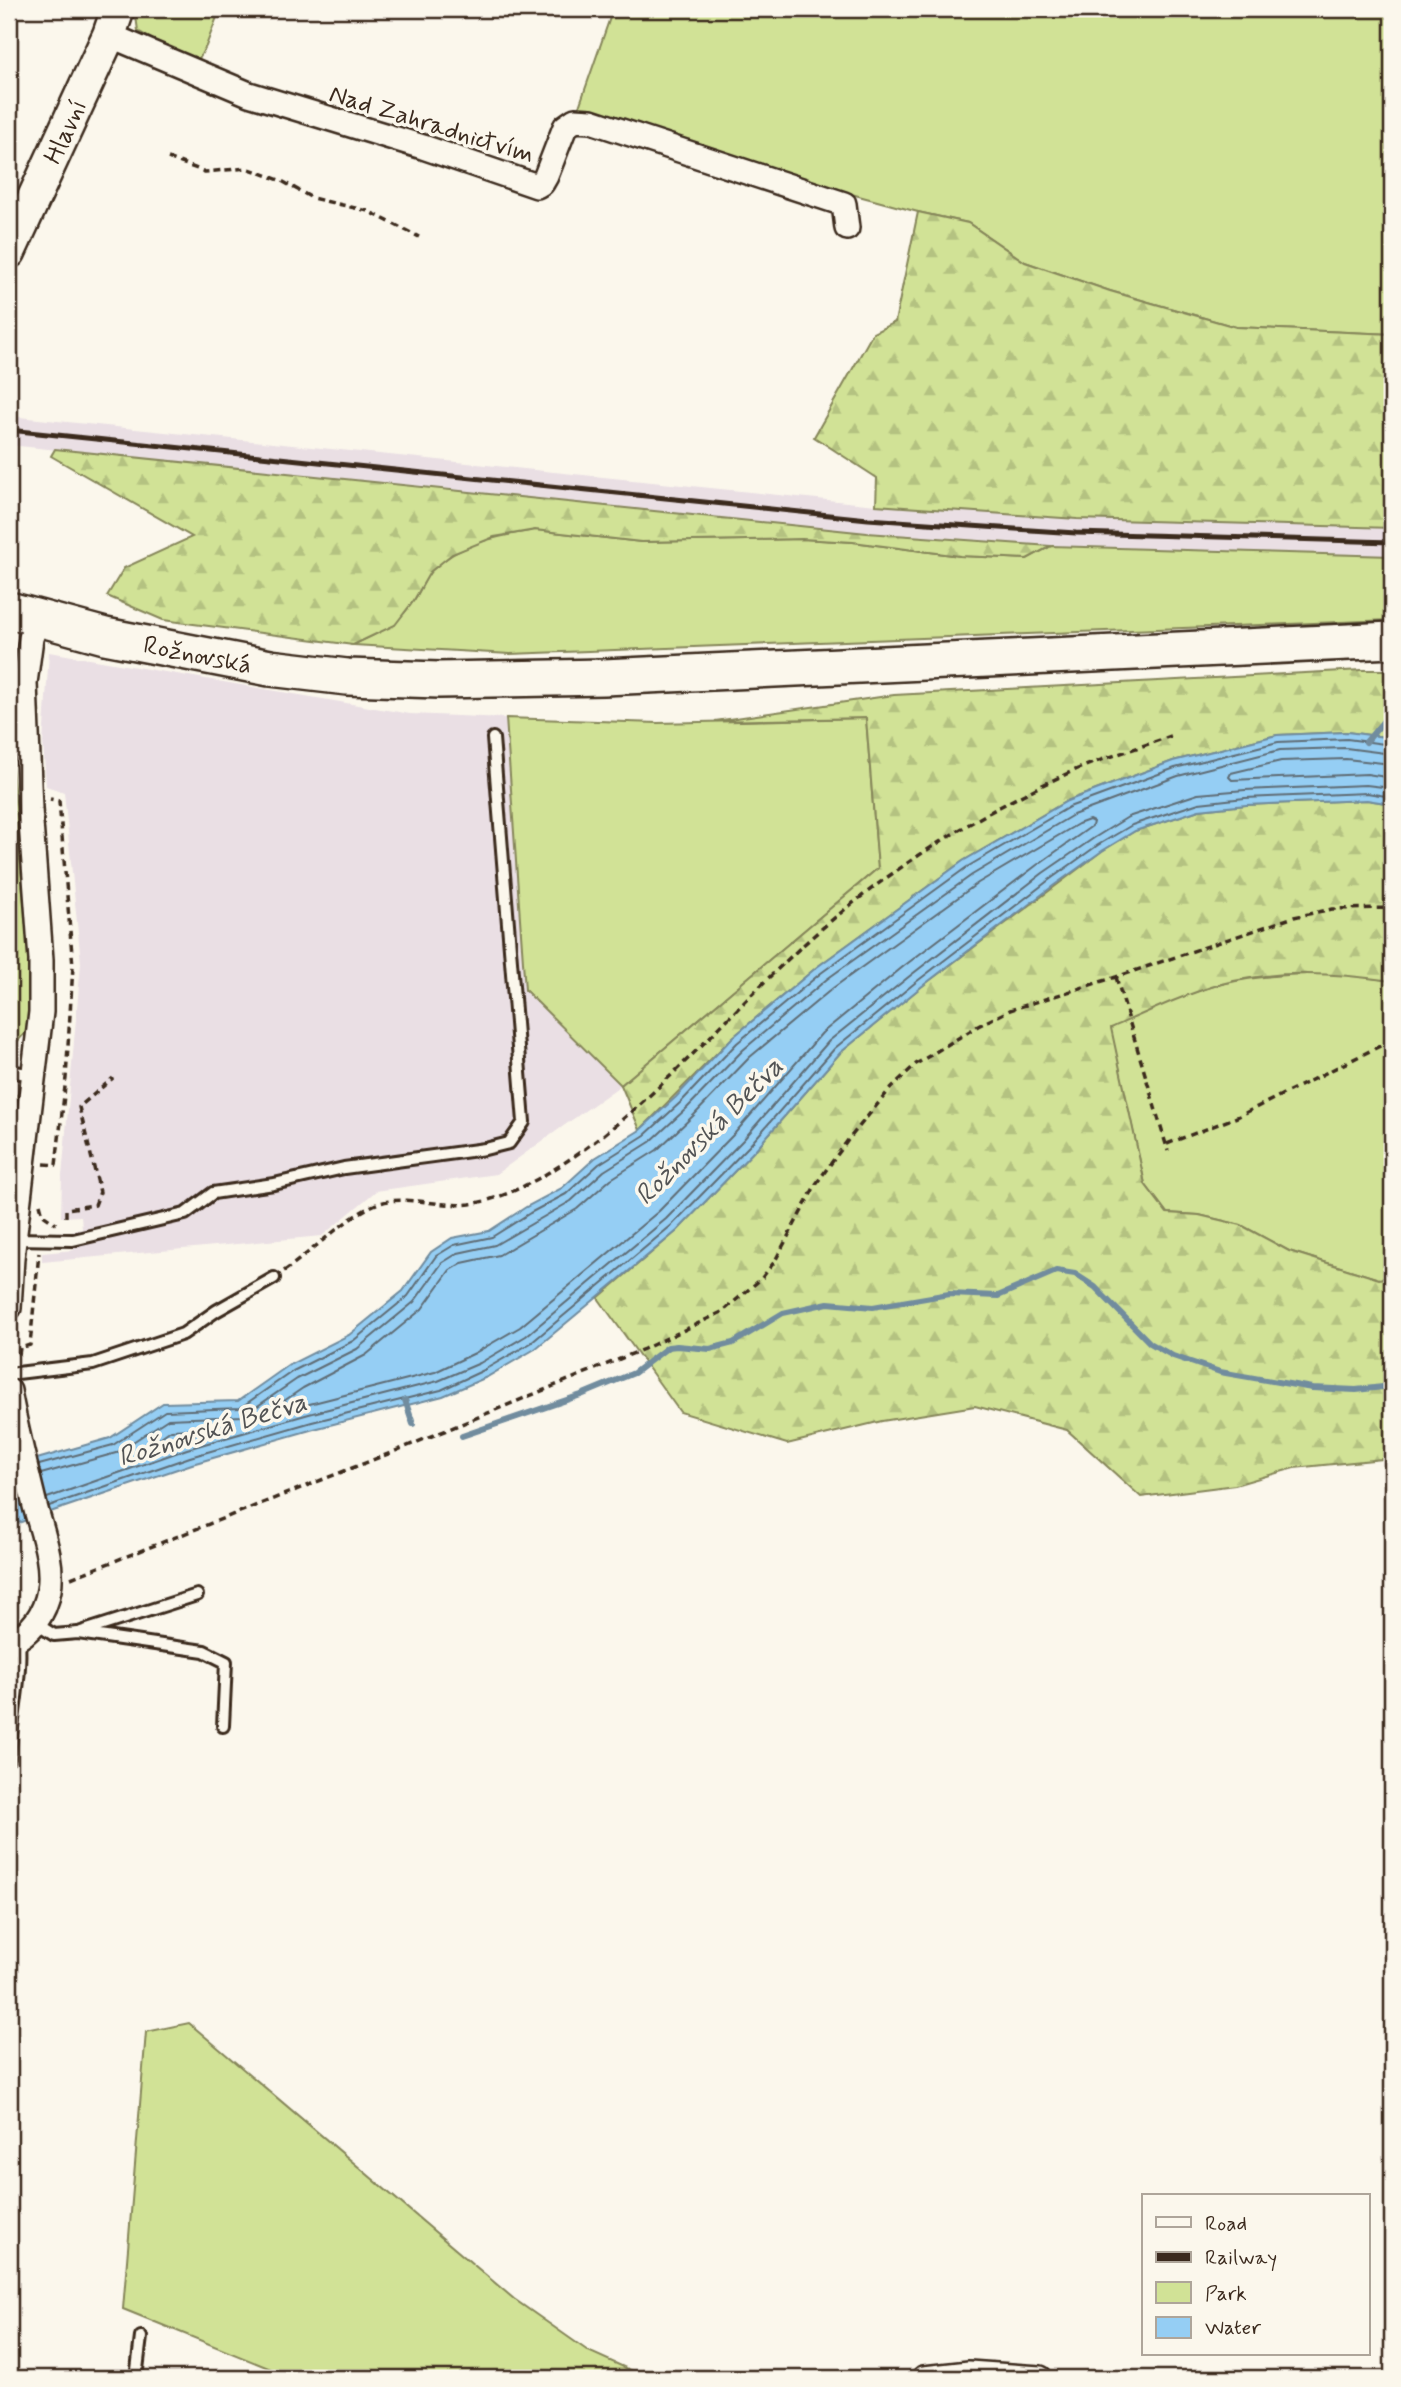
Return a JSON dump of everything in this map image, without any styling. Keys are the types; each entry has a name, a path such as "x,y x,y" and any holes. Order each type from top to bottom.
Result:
{"main road":[{"name":"Rožnovská","path":"23,615 132,642 271,668 390,679 604,677 1392,640"}],"street":[{"name":"Nad Zahradnictvím","path":"114,22 249,94 423,147 537,186 546,176 565,127 575,120 591,121 844,204 847,228"},
{"name":"Hlavní","path":"9,252 114,22"},
{"path":"9,1308 14,1240 41,1012 41,960 30,810 25,683 29,649 23,615"},
{"path":"9,1391 44,1538 50,1578 47,1601 21,1635"},
{"path":"924,2378 969,2373 1040,2378"}],"lane":[{"path":"14,1240 73,1240 185,1214 213,1193 274,1184 344,1168 485,1149 509,1143 524,1122 493,738"},
{"path":"9,1071 33,1075"},
{"path":"9,1374 93,1364 183,1334 216,1311 274,1278"},
{"path":"78,1633 197,1595"},
{"path":"9,1759 20,1671 21,1635 78,1633 204,1651 226,1662 223,1726"},
{"path":"136,2378 141,2337"}],"path":[{"path":"167,158 205,172 247,169 282,181 312,198 368,211 419,237"},
{"path":"274,1278 375,1205 400,1200 469,1204 503,1196 568,1161 624,1118 818,932 892,874 956,830 1016,799 1081,768 1171,736"},
{"path":"50,1578 69,1578 85,1574 644,1349 722,1312 761,1279 775,1261 829,1165 891,1088 916,1064 950,1041 1010,1010 1294,917 1332,909 1392,908"},
{"path":"1116,977 1168,1151"},
{"path":"1167,1144 1237,1117 1392,1040"},
{"path":"66,1217 66,1209 95,1205 100,1192 79,1107 113,1078"},
{"path":"19,1355 20,1348 30,1345 40,1241"}],"shaded area":[{"path":"9,416 876,505 1077,519 1392,528 1392,556 1076,547 867,533 9,445"},
{"path":"49,652 410,714 506,718 525,990 621,1085 496,1174 376,1191 322,1236 42,1262 42,1253 74,1250 71,1231 82,1229 81,1216 61,1217 62,1176 81,963 64,792 46,786 43,743"}],"green space":[{"path":"138,9 220,9 198,60 167,48 138,31"},
{"path":"613,9 1392,9 1392,334 1236,327 1110,291 1025,262 968,223 777,174 626,126 579,107"},
{"path":"918,212 968,223 1025,262 1110,291 1236,327 1392,334 1392,528 1077,519 876,505 877,478 814,437 873,333 895,322"},
{"path":"55,449 867,533 1051,546 1027,559 960,556 853,542 802,539 641,542 535,530 494,537 452,554 430,572 395,625 353,645 163,620 107,596 124,568 192,537 51,456"},
{"path":"536,530 641,542 802,539 853,542 960,556 1027,559 1051,546 1392,556 1392,620 510,654 353,645 381,631 403,615 430,573 455,553 494,538"},
{"path":"1392,670 1392,738 1347,732 1277,735 1173,761 1067,801 963,861 817,967 732,1038 640,1130 621,1085 878,868 866,718 715,721 894,695"},
{"path":"506,718 658,723 866,718 878,868 621,1085 525,990"},
{"path":"9,733 30,970 29,1029 12,1047 9,1040"},
{"path":"1367,800 1392,804 1392,981 1306,974 1242,979 1193,993 1111,1028 1145,1184 1167,1213 1199,1215 1241,1225 1289,1251 1379,1279 1392,1277 1392,1458 1294,1468 1235,1485 1141,1497 1067,1430 975,1406 882,1421 787,1444 680,1412 598,1298 677,1231 754,1151 840,1053 921,987 1102,851 1135,831 1199,810 1246,805"},
{"path":"1337,973 1392,981 1392,1277 1379,1279 1289,1251 1241,1225 1199,1215 1167,1213 1145,1184 1110,1027 1222,984 1265,977"},
{"path":"9,1093 20,1099 17,1143 9,1142"},
{"path":"189,2023 514,2299 588,2351 648,2378 293,2378 123,2309 146,2032"}],"water":[{"name":"Rožnovská Bečva","path":"1347,732 1392,738 1392,804 1367,800 1246,805 1199,810 1135,831 1102,851 921,987 840,1053 754,1151 677,1231 535,1349 487,1377 443,1396 192,1464 9,1526 9,1467 110,1438 163,1403 238,1401 289,1365 349,1335 403,1291 431,1252 452,1238 489,1231 562,1188 595,1158 640,1130 676,1097 732,1038 817,967 963,861 1067,801 1173,761 1277,735"}],"waterway":[{"path":"1366,742 1392,711"},
{"path":"462,1436 581,1395 634,1373 668,1347 710,1349 733,1343 783,1313 828,1303 873,1307 949,1294 998,1296 1056,1271 1075,1274 1095,1287 1150,1343 1173,1356 1220,1372 1312,1388 1356,1390 1392,1386"},
{"path":"405,1400 413,1424"}],"railway":[{"path":"9,430 868,519 1076,533 1392,542"}]}
